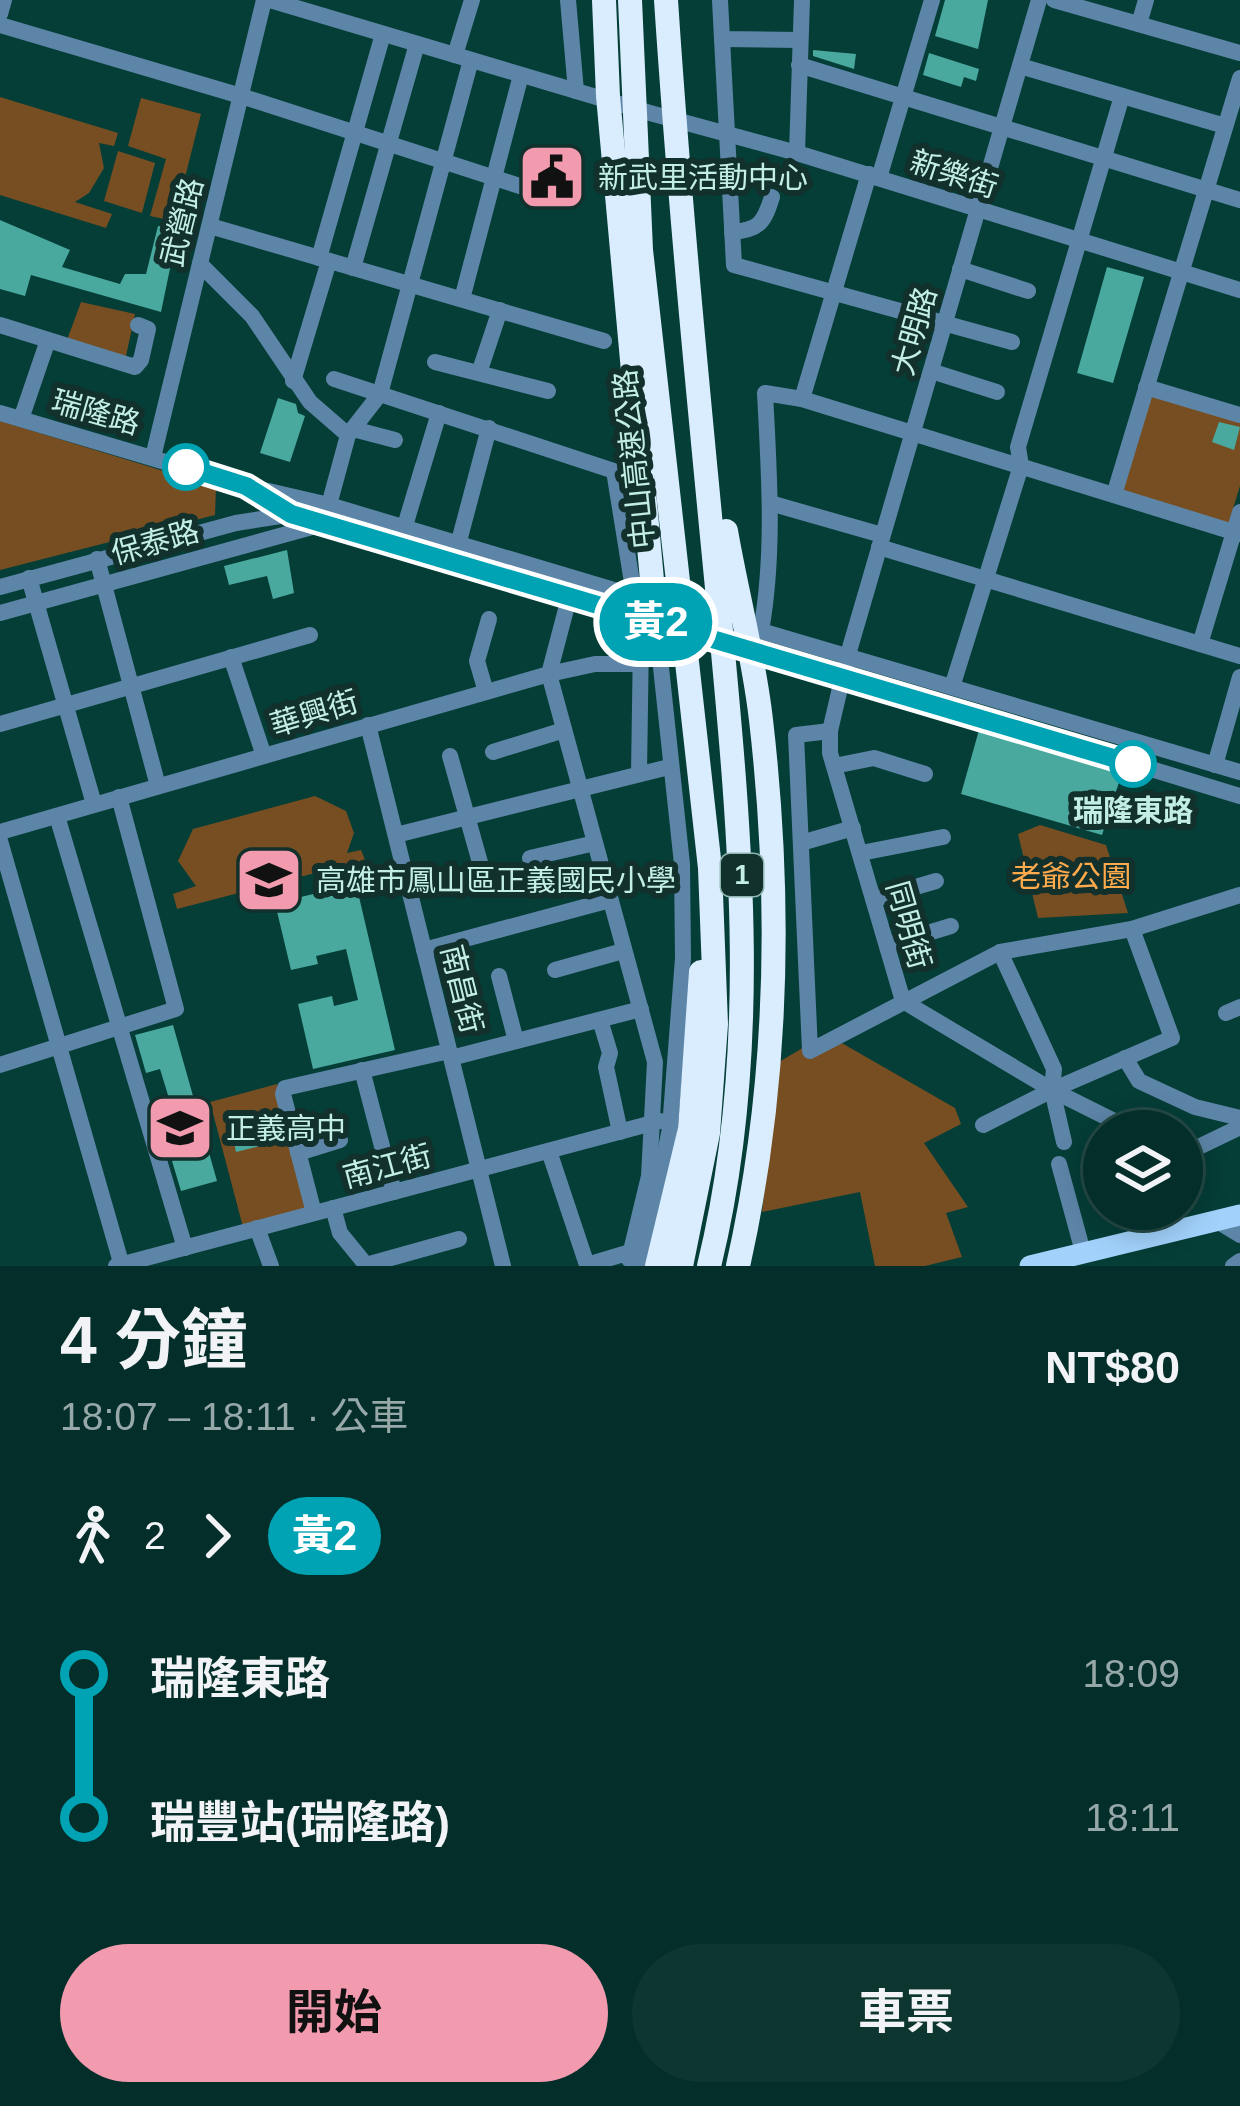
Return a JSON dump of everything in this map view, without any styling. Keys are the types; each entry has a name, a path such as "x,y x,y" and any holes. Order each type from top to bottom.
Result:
{"highway":[{"path":"604,0 608,96 643,482 645,609"},
{"name":"中山高速公路","path":"630,0 682,246 741,844 741,1048 709,1266"},
{"name":"中山高速公路","path":"665,0 640,250 710,868 716,1024 708,1132 681,1266"},
{"path":"694,346 761,717 774,926 760,1158 738,1266"},
{"path":"639,1260 691,1129 710,868"}],"main road":[{"path":"1030,1266 1240,1214"}],"street":[{"path":"0,14 4,0"},
{"name":"新樂街","path":"267,0 729,132 1240,290"},
{"name":"武營路","path":"153,457 267,0"},
{"path":"328,505 350,432 380,394 411,286 445,162 472,0"},
{"path":"568,0 576,91"},
{"path":"720,0 734,266 1012,342"},
{"path":"797,153 802,0"},
{"path":"802,399 932,0"},
{"name":"大明路","path":"842,676 1039,0"},
{"path":"1054,0 1240,53"},
{"path":"1138,24 1146,0"},
{"path":"0,25 529,189"},
{"path":"293,380 383,34"},
{"path":"722,39 800,40"},
{"path":"353,268 417,44"},
{"path":"799,65 1240,200"},
{"path":"1020,66 1122,95 1223,132 1240,145"},
{"path":"462,299 521,75"},
{"path":"1114,495 1240,78"},
{"path":"952,687 1021,466 1018,447 1122,95"},
{"path":"732,232 758,228 772,196"},
{"path":"210,226 604,341"},
{"path":"200,264 252,316 310,402 350,432 394,440"},
{"path":"961,269 1028,291"},
{"path":"479,373 500,310"},
{"path":"0,325 135,367 148,329 138,325"},
{"path":"20,419 48,340"},
{"path":"435,362 548,392"},
{"path":"931,371 997,392"},
{"path":"334,379 614,471 645,609 684,896 681,1021 650,1176 639,1260 587,1265 549,1151"},
{"path":"1146,387 1240,415"},
{"path":"1237,533 802,399 765,393 770,502 768,596 761,631 1240,772"},
{"name":"瑞隆路","path":"0,413 246,486 293,506"},
{"path":"404,530 439,413"},
{"path":"458,545 489,428"},
{"path":"242,522 251,517 255,502 246,486"},
{"path":"770,502 984,579 1240,656"},
{"path":"293,506 328,505 458,545 571,587"},
{"path":"293,506 324,524 645,609"},
{"path":"286,533 293,506"},
{"name":"保泰路","path":"0,586 293,506"},
{"path":"1201,644 1240,512"},
{"name":"保泰路","path":"0,613 324,524"},
{"path":"97,559 158,785"},
{"path":"29,578 94,804"},
{"path":"571,587 549,674 655,1062 663,1120"},
{"path":"639,774 645,609"},
{"path":"486,692 477,661 489,619"},
{"path":"0,724 310,634"},
{"path":"769,652 1240,796"},
{"path":"232,657 264,756"},
{"name":"華興街","path":"0,832 549,674 595,664 641,664"},
{"name":"同明街","path":"842,676 830,731 834,766 903,1001 1092,1110"},
{"path":"1215,765 1240,677"},
{"name":"南昌街","path":"368,725 503,1266"},
{"path":"1078,747 1085,727"},
{"path":"493,752 564,730"},
{"path":"830,731 796,735 810,1051 1000,952 1132,929 1240,895"},
{"path":"450,756 483,872"},
{"path":"834,766 874,758 925,774"},
{"path":"396,835 669,767"},
{"path":"0,1065 176,1009 119,797"},
{"path":"56,816 185,1247"},
{"path":"800,843 853,828"},
{"path":"861,853 943,837"},
{"path":"0,841 120,1266"},
{"path":"530,858 595,843"},
{"path":"874,899 936,881"},
{"path":"424,950 610,900"},
{"path":"888,945 951,926"},
{"path":"983,1125 1172,1038 1132,929"},
{"path":"555,970 623,951"},
{"path":"1000,952 1054,1069 1052,1090 1064,1142"},
{"path":"499,976 516,1042"},
{"path":"314,1213 285,1088 516,1042 641,1009"},
{"path":"600,1020 610,1053 606,1067 620,1132"},
{"path":"1125,1058 1138,1081 1195,1107 1240,1118"},
{"path":"362,1070 394,1192"},
{"name":"南江街","path":"120,1266 663,1120"},
{"path":"1203,1145 1240,1127"},
{"path":"298,1153 340,1140"},
{"path":"1059,1165 1083,1252"},
{"path":"333,1208 340,1233 367,1266 460,1239"},
{"path":"1217,1221 1240,1235"},
{"path":"257,1228 272,1266"}],"green space":[{"path":"0,97 118,133 114,146 99,143 104,168 89,193 75,202 112,214 106,228 0,195"},
{"path":"141,98 201,114 174,221 150,216 166,159 128,146"},
{"path":"118,151 155,163 142,213 104,201"},
{"path":"81,302 135,314 126,356 67,340"},
{"path":"1150,387 1240,413 1240,486 1228,525 1118,494"},
{"path":"0,421 216,487 215,515 0,570"},
{"path":"315,796 346,811 354,833 347,853 361,850 365,860 177,909 173,894 196,886 178,861 193,829"},
{"name":"老爺公園","path":"1040,825 1106,845 1128,913 1038,918 1018,834"},
{"path":"826,1034 955,1108 961,1124 924,1143 968,1207 946,1213 962,1257 925,1266 875,1266 860,1192 762,1212 779,1062"},
{"path":"277,1084 310,1209 243,1227 210,1102"}],"building":[{"path":"945,0 988,0 978,49 935,36"},
{"path":"813,50 856,54 854,69 813,56"},
{"path":"929,53 979,69 976,81 964,77 961,87 923,75"},
{"name":"新武里活動中心","path":"540,162 569,172 563,191 536,178"},
{"path":"0,220 70,250 62,267 120,284 125,274 146,274 158,226 178,230 161,312 31,275 25,296 0,289"},
{"path":"1107,267 1144,277 1113,383 1077,373"},
{"path":"278,398 296,404 298,413 305,416 290,462 260,453"},
{"path":"1219,422 1240,427 1234,450 1212,442"},
{"path":"287,550 294,593 273,599 267,576 229,585 224,566"},
{"path":"979,730 1122,773 1102,835 961,794"},
{"path":"356,884 395,1050 313,1069 298,1004 332,996 334,1006 358,1000 346,949 316,956 318,964 291,970 275,903"},
{"path":"173,1025 217,1181 181,1191 172,1161 186,1154 160,1069 146,1073 135,1035"},
{"path":"255,1127 260,1146 236,1152 232,1133"}],"tunnel":[{"path":"654,602 729,623"},
{"path":"657,622 731,642"}],"bus line":[{"name":"黃2","path":"186,467 246,486 291,514 769,652 1133,764"}],"place":[{"name":"新武里活動中心","path":"552,177"},
{"name":"瑞隆東路","path":"1133,764"},
{"name":"高雄市鳳山區正義國民小學","path":"269,880"},
{"name":"正義高中","path":"180,1128"}]}
